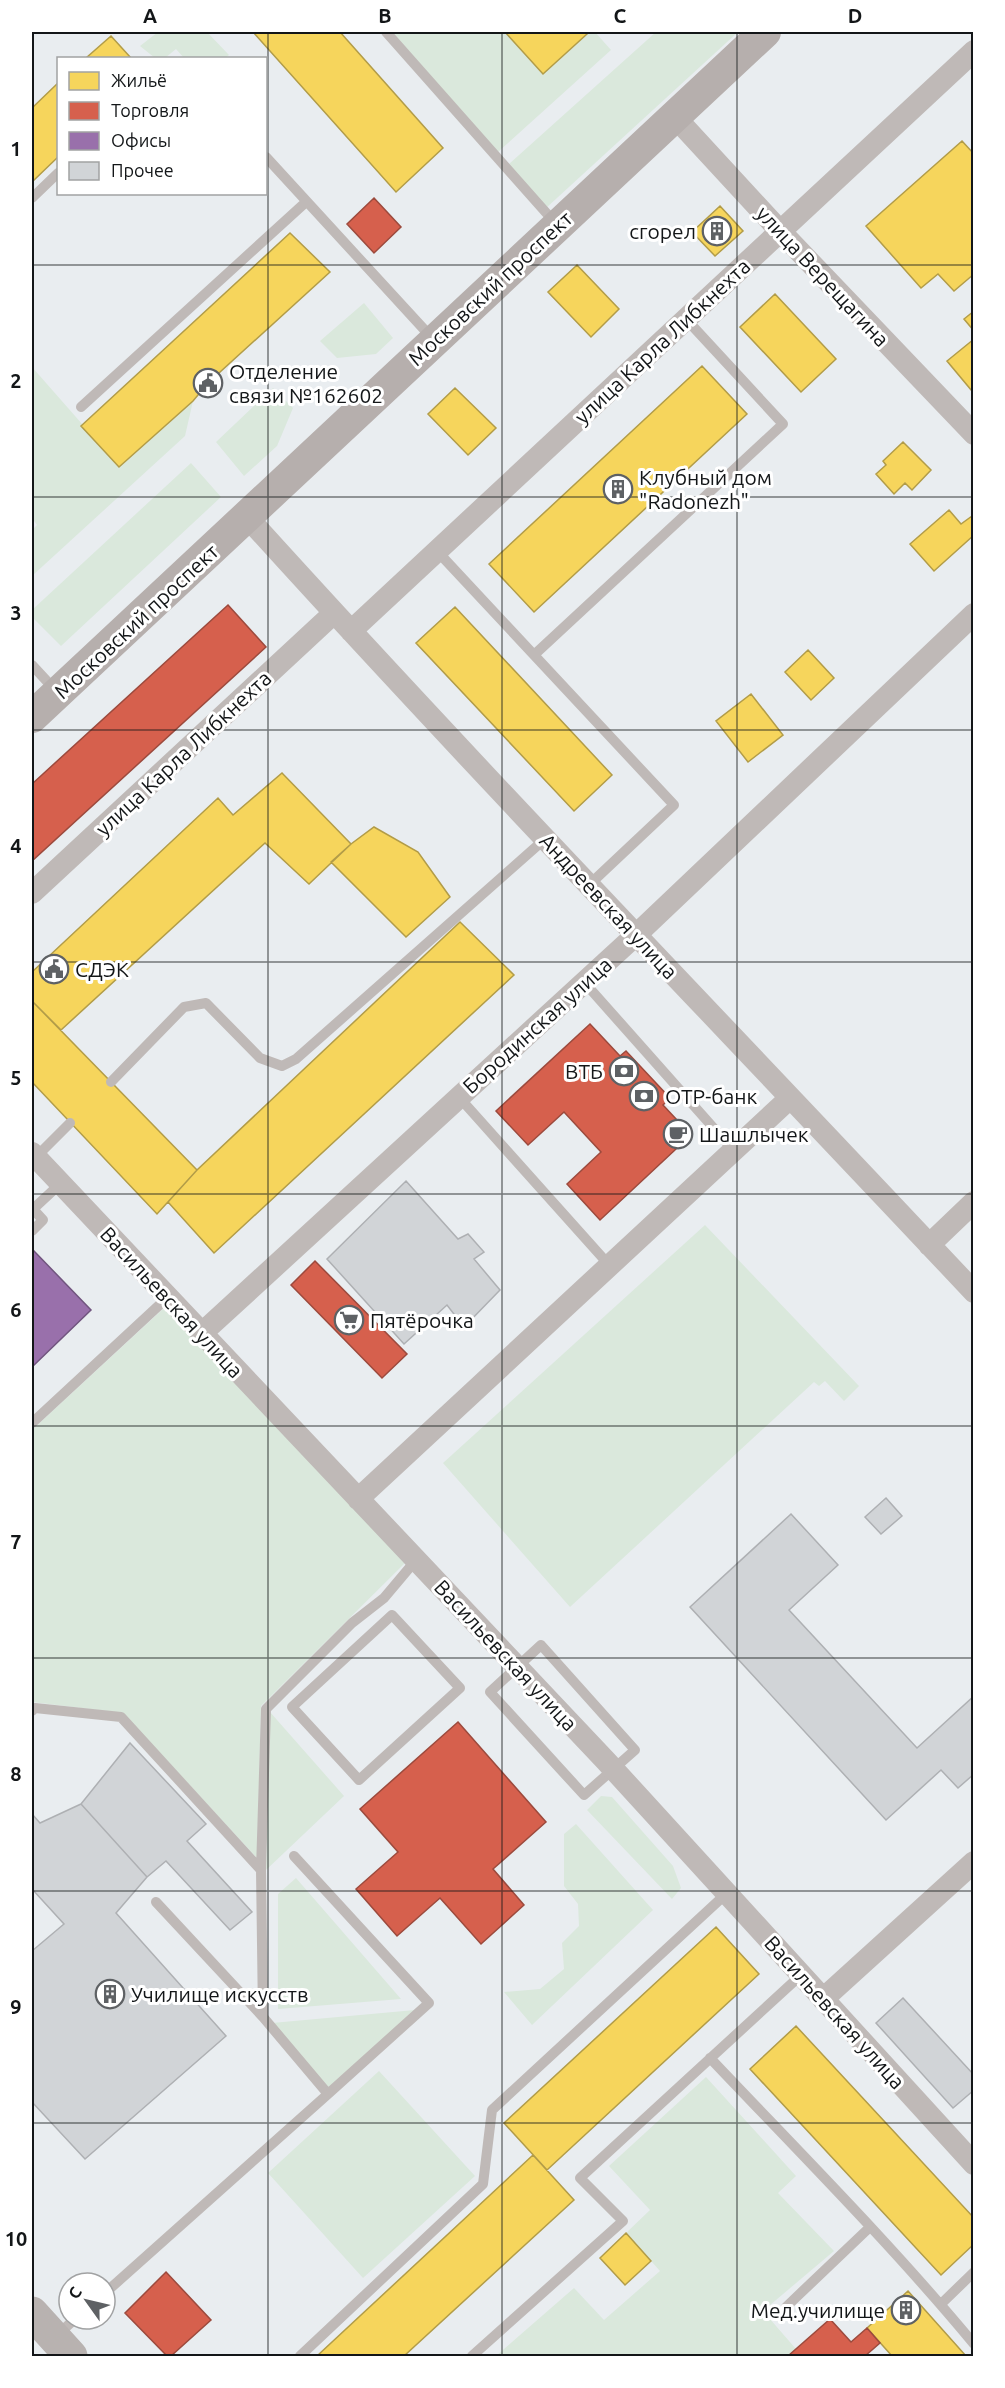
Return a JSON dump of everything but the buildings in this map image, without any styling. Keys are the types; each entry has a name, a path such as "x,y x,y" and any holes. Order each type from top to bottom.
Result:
{"main road":[{"path":"32,2313 64,2342"}],"street":[{"name":"Московский проспект","path":"32,717 765,32"},
{"name":"улица Карла Либкнехта","path":"351,631 974,51"},
{"name":"улица Верещагина","path":"674,116 974,435"},
{"name":"Андреевская улица","path":"247,517 789,1099 974,1292"},
{"name":"улица Карла Либкнехта","path":"32,893 334,613"},
{"name":"Бородинская улица","path":"202,1333 637,934 974,614"},
{"path":"358,1498 789,1099"},
{"name":"Васильевская улица","path":"34,1155 614,1769 974,2164"},
{"path":"929,1245 974,1202"},
{"path":"824,1999 974,1862"}],"lane":[{"path":"386,32 558,225"},
{"path":"267,158 435,341"},
{"path":"32,198 57,174"},
{"path":"81,407 306,202"},
{"path":"534,656 783,424 686,319"},
{"path":"437,551 674,806 590,884"},
{"path":"32,665 58,693"},
{"path":"111,1082 184,1007 206,1004 260,1058 282,1066 296,1059 546,838"},
{"path":"584,982 591,993 734,1151"},
{"path":"458,1096 610,1266"},
{"path":"34,1155 70,1123"},
{"path":"32,1231 43,1220 32,1209 60,1184"},
{"path":"32,1423 168,1297"},
{"path":"263,2017 261,1870 266,1709 352,1623 384,1598 416,1560"},
{"path":"392,1615 460,1688 359,1780 292,1707 365,1639 392,1615"},
{"path":"352,1623 365,1639"},
{"path":"542,1645 635,1750 585,1795 490,1692 517,1667 542,1645"},
{"path":"32,1711 35,1708 121,1717 261,1870"},
{"path":"117,2282 429,2003 294,1856"},
{"path":"301,2356 483,2184 492,2110 727,1893"},
{"path":"156,1902 263,2017 328,2094"},
{"path":"472,2356 622,2221 580,2178 801,1975"},
{"path":"710,2058 870,2227 974,2344"},
{"path":"786,2307 870,2227"},
{"path":"940,2304 974,2272"}],"green space":[{"path":"158,32 207,32 229,55 226,57 183,57 176,49 166,57 154,57 140,46"},
{"path":"392,32 505,32 543,73 589,32 595,32 611,50 498,152"},
{"path":"656,32 738,32 545,209 509,164"},
{"path":"364,303 393,338 376,354 337,358 320,341"},
{"path":"32,367 119,466 193,401 185,436 32,576 32,530 37,525 32,518"},
{"path":"273,388 293,408 277,446 244,476 216,442"},
{"path":"191,463 221,497 61,646 32,617 32,610"},
{"path":"705,1225 859,1386 844,1401 825,1381 819,1386 814,1382 570,1607 443,1463"},
{"path":"164,1308 406,1562 261,1706 257,1858 123,1713 32,1702 32,1430"},
{"path":"270,1712 344,1796 266,1870"},
{"path":"601,1796 612,1797 673,1866 681,1888 672,1899 587,1810"},
{"path":"576,1824 653,1910 532,2025 504,1992 540,1989 564,1969 562,1943 579,1926 578,1904 564,1886 564,1834"},
{"path":"296,1878 401,1999 278,2009 278,1894"},
{"path":"415,2010 328,2088 272,2023"},
{"path":"379,2071 475,2176 363,2278 268,2173"},
{"path":"706,2077 796,2176 778,2193 834,2251 763,2311 796,2349 788,2356 496,2356 574,2288 604,2320 660,2271 626,2233 650,2210 609,2166"}],"place":[{"name":"сгорел","path":"717,231"},
{"name":"Отделение связи №162602","path":"208,383"},
{"name":"Клубный дом \"Radonezh\"","path":"618,489"},
{"name":"СДЭК","path":"54,969"},
{"name":"ВТБ","path":"624,1071"},
{"name":"OTP-банк","path":"644,1096"},
{"name":"Шашлычек","path":"678,1134"},
{"name":"Пятёрочка","path":"349,1320"},
{"name":"Училище искусств","path":"110,1994"},
{"name":"Мед.училище","path":"906,2310"}]}
